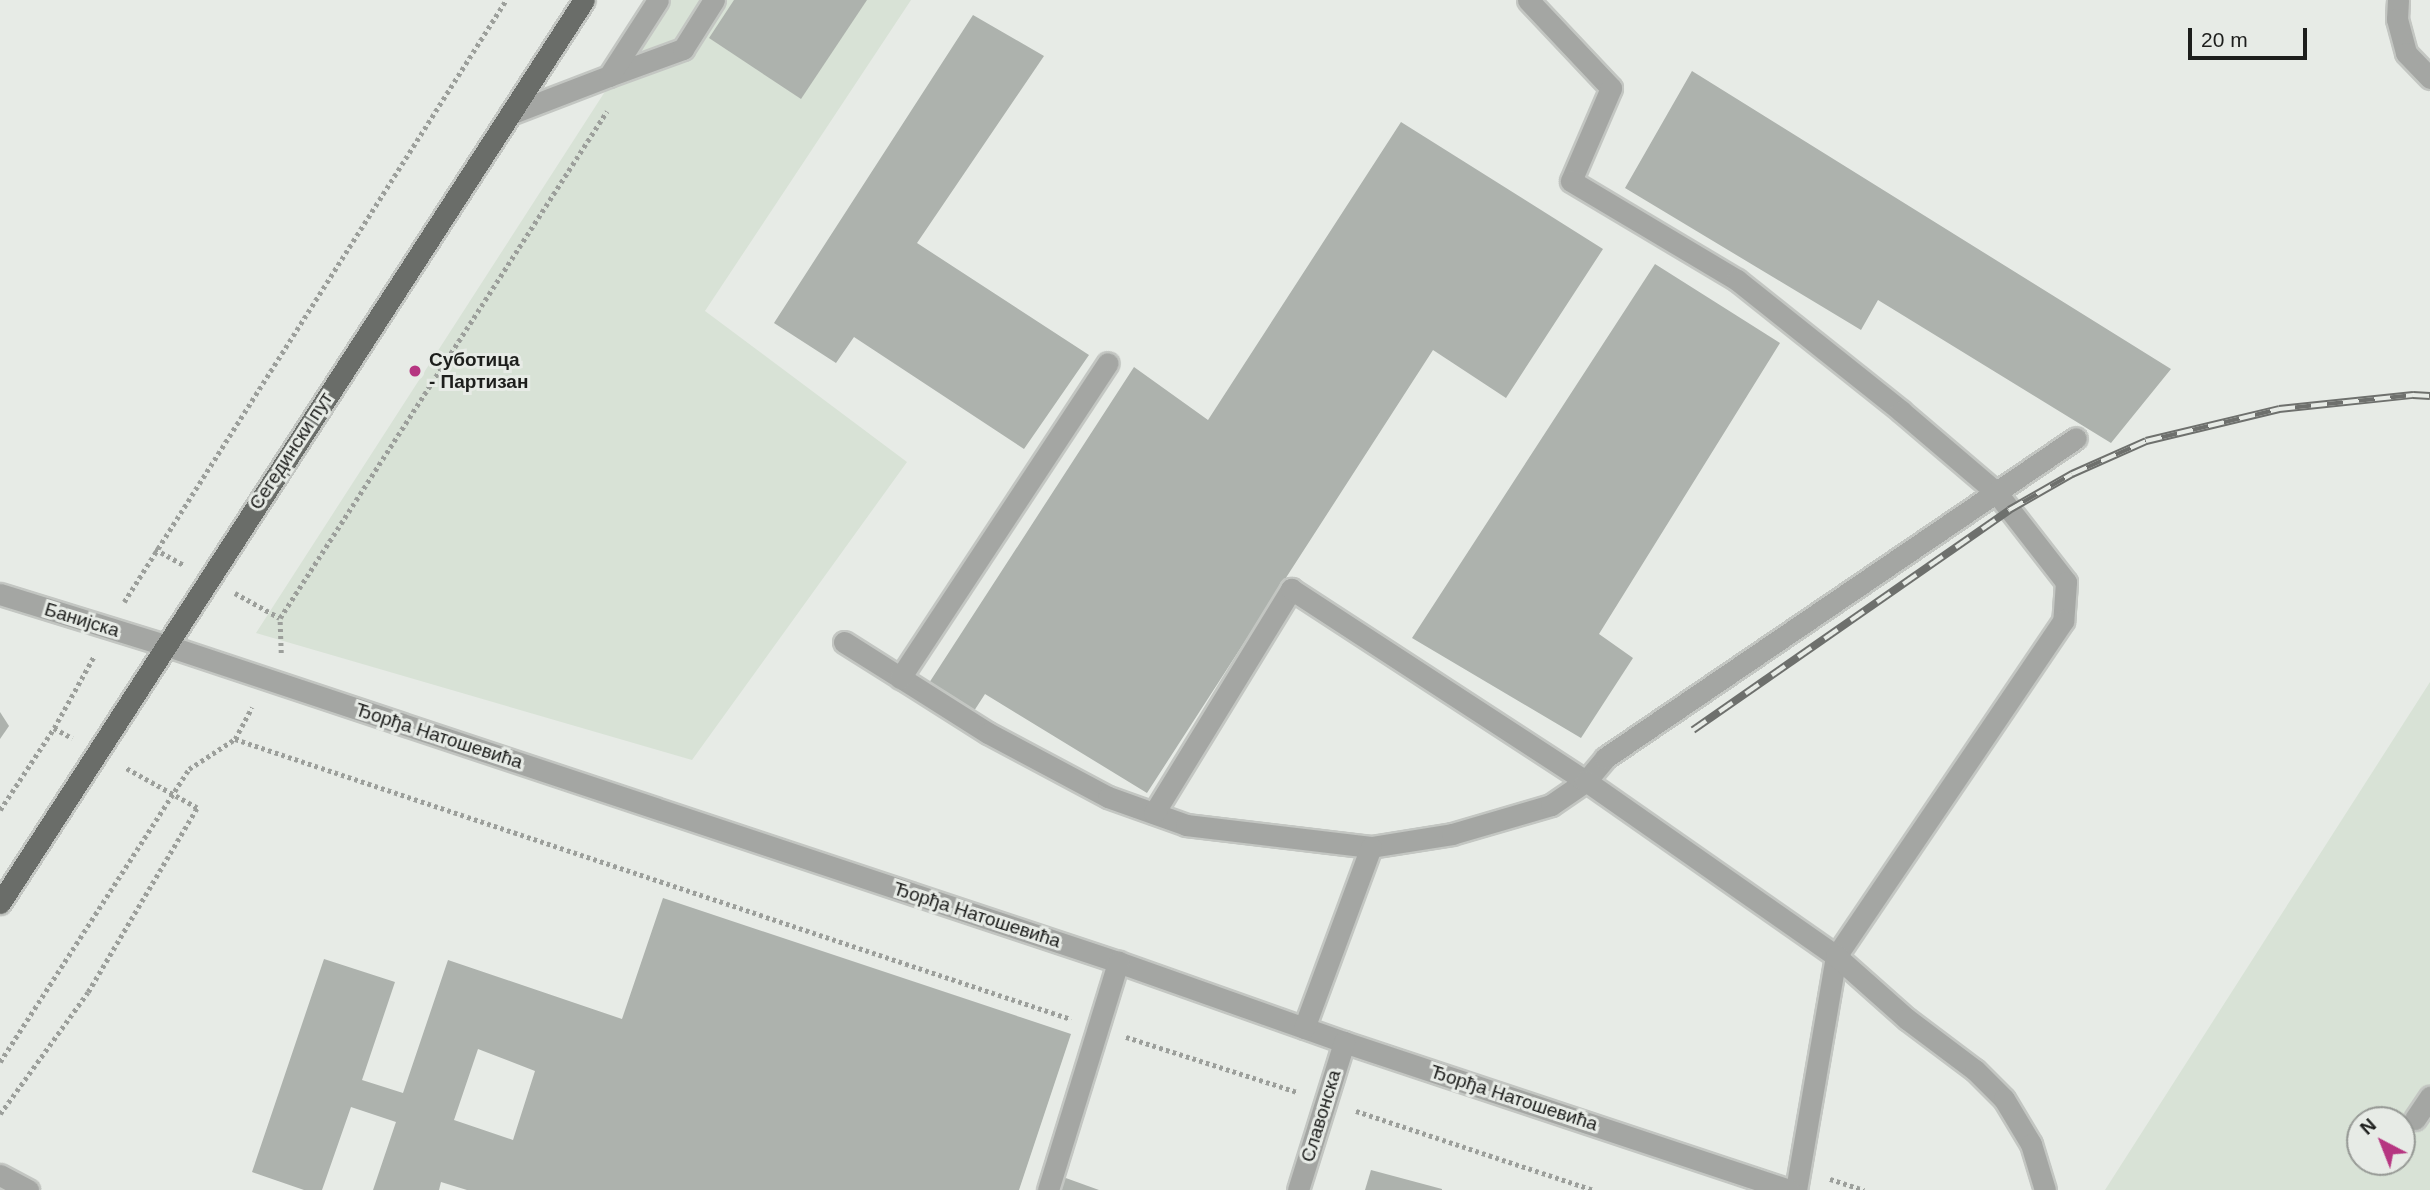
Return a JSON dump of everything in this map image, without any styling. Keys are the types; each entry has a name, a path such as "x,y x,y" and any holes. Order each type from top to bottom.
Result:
{"main road":[{"name":"Сегедински пут","path":"0,903 584,0"}],"street":[{"path":"609,76 658,0"},
{"path":"510,114 683,49 714,0"},
{"path":"1528,0 1611,88 1571,181 1737,280 1901,411 1996,492 2066,582 2063,621 1836,956 1796,1190"},
{"path":"2399,0 2397,19 2406,53 2430,78"},
{"path":"900,678 1108,363"},
{"path":"844,642 1012,746 1108,797 1186,825 1371,847 1452,834 1550,805 1586,781 1605,758 2076,438"},
{"path":"1154,813 1291,589 1586,781 1836,956 1907,1019 1975,1070 2004,1099 2031,1144 2045,1190"},
{"name":"Банијска","path":"0,594 165,645"},
{"name":"Ђорђа Натошевића","path":"165,645 1118,962 1344,1042 1788,1190"},
{"path":"1304,1028 1371,847"},
{"path":"1048,1190 1118,962"},
{"name":"Славонска","path":"1298,1190 1344,1042"},
{"path":"2416,1118 2430,1097"},
{"path":"0,1175 28,1190"}],"path":[{"path":"155,549 506,0"},
{"path":"0,1062 189,769 235,739 282,652 280,618 635,67"},
{"path":"0,810 54,728"},
{"path":"235,739 1098,1028 1593,1190"},
{"path":"0,1114 88,992 197,808 172,796"}],"shaded area":[{"path":"664,0 911,0 705,311 907,462 692,760 256,633"},
{"path":"2430,682 2430,1190 2105,1190"}],"building":[{"path":"734,0 867,0 801,99 709,38"},
{"path":"973,15 1044,56 917,243 1089,355 1024,449 854,337 836,363 774,323"},
{"path":"1692,71 2171,369 2111,443 1878,300 1861,330 1625,188"},
{"path":"1401,122 1603,249 1506,398 1433,350 1147,793 985,694 974,711 929,683 1134,367 1208,420"},
{"path":"1655,264 1780,343 1599,634 1633,658 1581,738 1412,638"},
{"path":"0,712 9,726 0,739"},
{"path":"663,898 1071,1034 1019,1190 467,1190 441,1182 439,1190 373,1190 396,1122 351,1107 322,1190 304,1190 252,1172 324,959 395,982 362,1080 403,1093 448,960 622,1019","holes":["478,1049 535,1071 513,1140 454,1120"]},
{"path":"1371,1170 1442,1189 1442,1190 1365,1190"},
{"path":"1063,1177 1099,1190 1059,1190"}],"railway":[{"path":"1693,730 2009,510 2072,474 2146,441 2279,409 2413,395 2430,396"}],"place":[{"name":"Суботица - Партизан","path":"415,371"}]}
